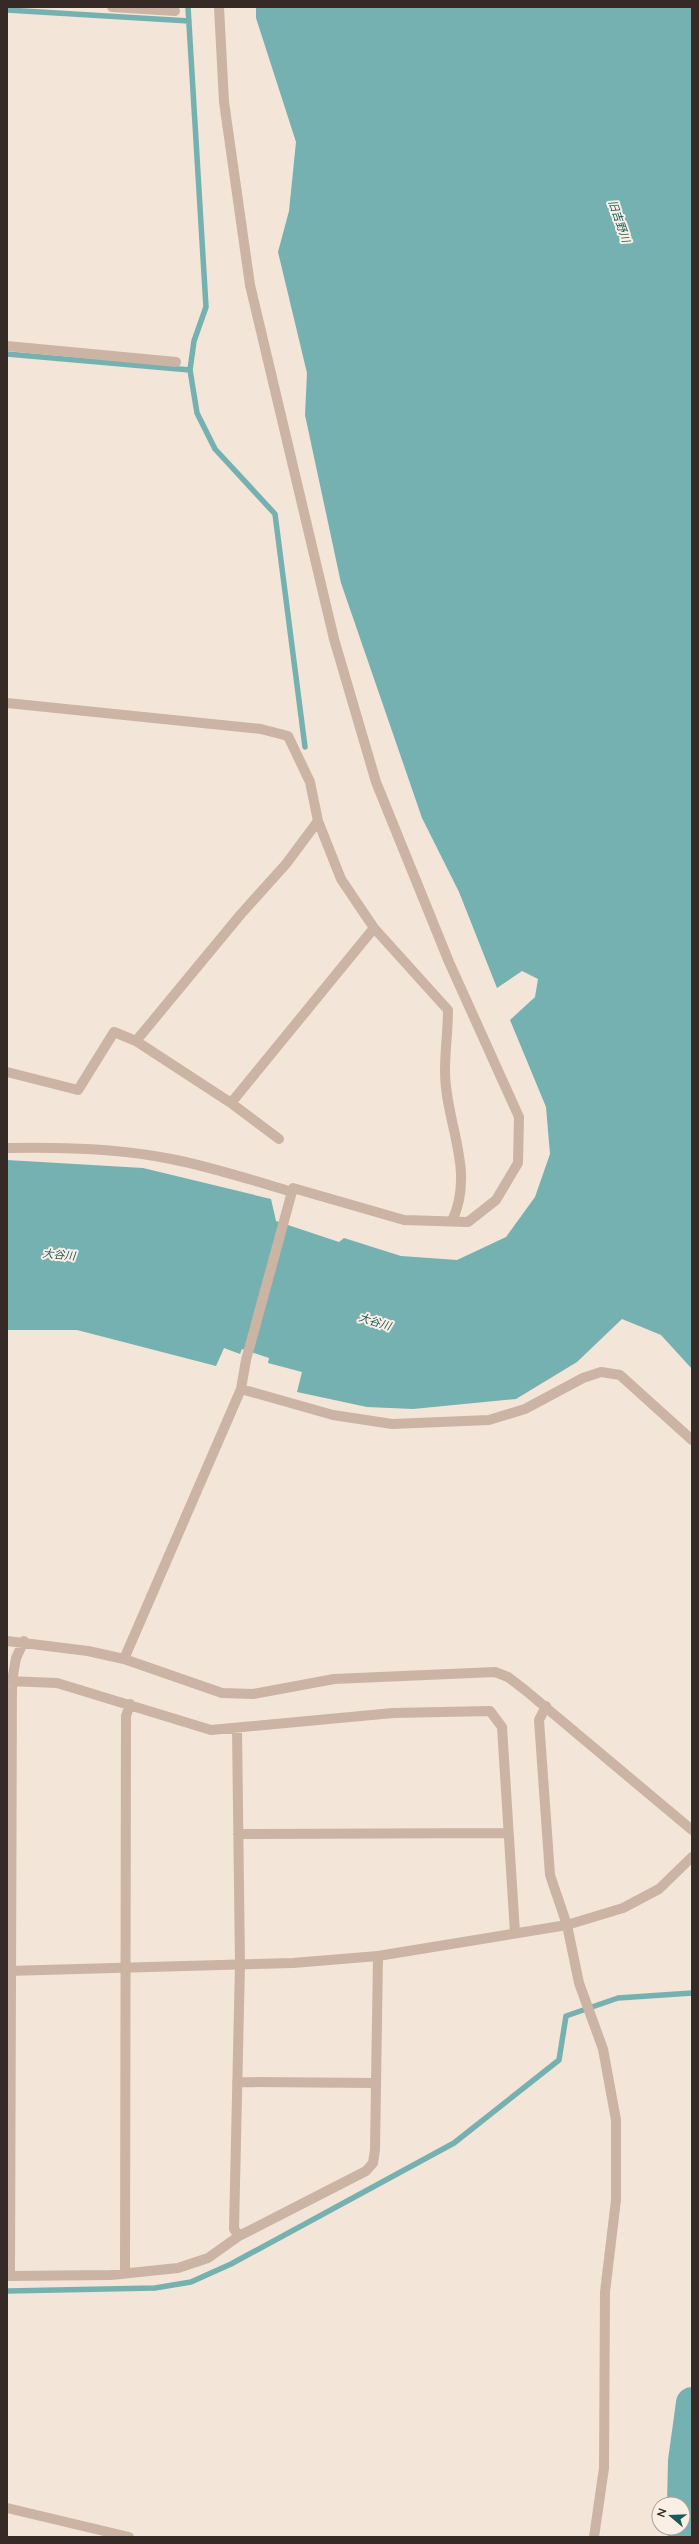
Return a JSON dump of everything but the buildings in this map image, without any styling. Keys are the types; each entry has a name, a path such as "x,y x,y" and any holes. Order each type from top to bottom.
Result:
{"street":[{"path":"112,7 176,11"},
{"path":"124,1659 241,1389 246,1360 293,1188 404,1220 468,1222 496,1200 518,1163 519,1117 449,962 376,782 334,639 250,284 224,102 219,7"},
{"path":"7,346 176,362"},
{"path":"7,703 261,729 288,736 310,782 318,821 341,879 374,928 448,1010 445,1071 462,1180 460,1204 452,1221"},
{"path":"136,1041 240,914 286,864 318,821"},
{"path":"231,1103 374,928"},
{"path":"7,1072 78,1090 114,1032 136,1041 231,1103 280,1139"},
{"path":"7,1148 42,1147 170,1158 232,1173 292,1192"},
{"path":"241,1389 333,1415 392,1424 482,1420 525,1409 583,1378 601,1372 620,1375 692,1440"},
{"path":"7,1641 24,1641 124,1659 222,1693 253,1694 334,1679 495,1672 508,1677 546,1706 692,1830"},
{"path":"24,1641 16,1658 10,1681 8,2276 111,2275 125,2272 178,2268 208,2258 239,2236 366,2171 373,2163 378,1956"},
{"path":"10,1681 57,1684 130,1704 211,1730 237,1729 393,1713 490,1711 502,1727 507,1833 515,1933"},
{"path":"125,2272 124,1969 126,1716 130,1704"},
{"path":"546,1706 539,1720 550,1875 567,1925 579,1983 603,2049 616,2120 616,2200 605,2292 604,2468 594,2537"},
{"path":"237,1729 240,1964 234,2229 239,2236"},
{"path":"238,1834 507,1833"},
{"path":"9,1971 124,1969 293,1963 378,1956 567,1925 624,1908 659,1889 692,1857"},
{"path":"237,2082 375,2083"},
{"path":"7,2508 129,2537"}],"water":[{"path":"256,7 692,7 692,1369 661,1335 622,1319 577,1362 516,1399 413,1409 367,1407 297,1392 302,1372 268,1363 269,1358 242,1349 240,1354 224,1348 216,1366 77,1330 7,1330 7,1160 143,1168 271,1199 276,1221 339,1242 344,1238 401,1256 457,1260 506,1237 535,1197 550,1154 546,1107 510,1020 535,997 538,979 522,971 497,988 459,892 422,818 341,583 305,415 307,373 278,252 289,211 296,142 256,18"}],"waterway":[{"path":"188,7 206,307 194,341 190,370 197,413 215,449 275,514 305,747"},
{"path":"7,10 189,21"},
{"path":"7,354 190,370"},
{"path":"7,2291 155,2288 191,2282 231,2264 454,2143 559,2060 566,2016 618,1998 692,1993"},
{"path":"683,2496 684,2461 692,2403"}],"water label":[{"name":"旧吉野川","path":"620,221"},
{"name":"大谷川","path":"59,1254"},
{"name":"大谷川","path":"375,1321"}]}
